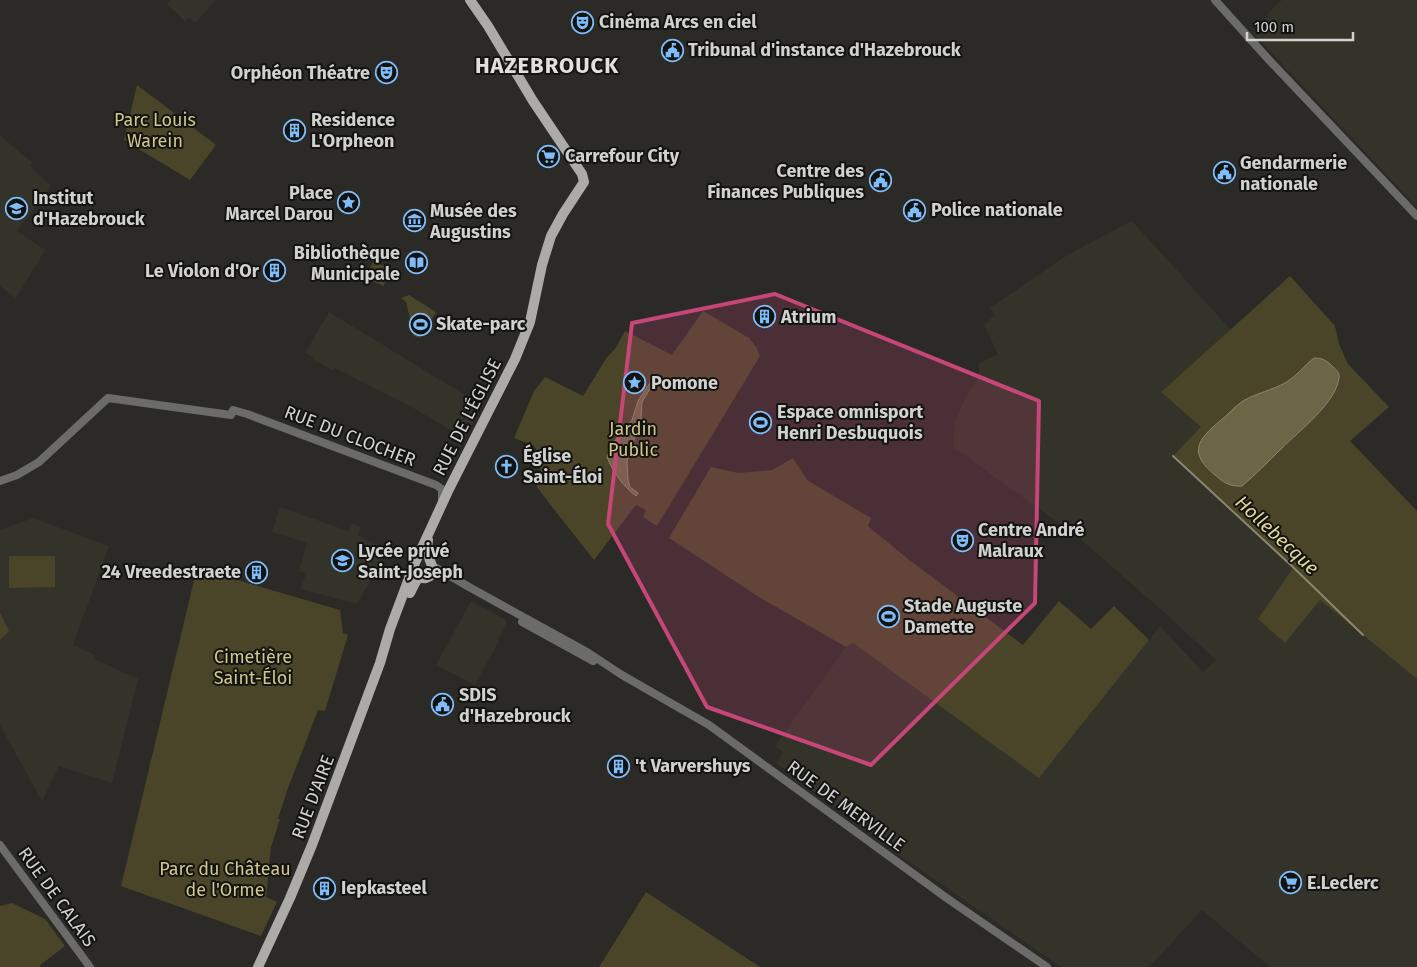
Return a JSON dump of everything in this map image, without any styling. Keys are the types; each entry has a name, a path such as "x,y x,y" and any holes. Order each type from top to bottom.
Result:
{"main road":[{"name":"RUE DE L'ÉGLISE","path":"442,504 515,359 530,322 540,273 551,236 582,186 584,179 470,0"},
{"name":"RUE D'AIRE","path":"258,967 306,861 380,663 390,629 442,504"},
{"name":"RUE D'AIRE","path":"428,536 428,550 431,563"},
{"path":"422,558 431,563 433,572 424,577 414,573 415,565 422,558"},
{"name":"RUE D'AIRE","path":"380,663 397,628 412,588 424,577"}],"street":[{"path":"1215,0 1273,65 1417,216"},
{"name":"RUE DU CLOCHER","path":"0,481 17,475 34,465 108,398 253,416 438,486 442,490 442,504"},
{"name":"RUE DE MERVILLE","path":"431,563 472,589 587,652 728,738 944,896 1048,967"},
{"name":"RUE DE MERVILLE","path":"424,577 442,578 461,587 593,662 622,675"},
{"name":"RUE DE CALAIS","path":"0,845 90,967"}],"highlighted area":[{"path":"775,294 1039,401 1035,603 871,765 707,707 608,524 632,323"}],"shaded area":[{"path":"171,0 216,0 195,23 189,17 185,21 167,4"},
{"path":"1282,0 1417,0 1417,207 1253,33 1268,16 1267,14"},
{"name":"Institut d'Hazebrouck","path":"0,135 32,163 30,166 51,186 17,231 45,250 16,298 0,286"},
{"path":"1132,221 1231,330 1161,392 1202,427 1173,456 1294,568 1285,643 1320,600 1417,679 1417,967 1270,967 1202,910 1149,967 1061,967 899,855 776,763 783,752 775,746 846,647 853,643 1039,778 1160,626 1203,672 1216,660 1073,533 953,447 955,423 966,396 979,378 979,363 998,354 984,325 995,315 990,308 1069,254"},
{"path":"329,312 473,400 477,415 465,438 408,405 335,368 332,370 305,353"},
{"path":"1314,358 1326,361 1339,374 1336,387 1324,407 1242,486 1230,485 1218,478 1201,460 1199,453 1201,441 1206,434 1240,403 1285,383"},
{"path":"652,380 654,382 642,402 641,419 627,461 628,480 630,487 638,493 636,496 619,478 607,457 613,443 632,420 638,401"},
{"name":"Lycée privé Saint-Joseph","path":"280,507 348,531 353,523 361,527 358,535 387,551 357,604 301,589 306,573 299,571 307,543 272,532"},
{"path":"33,518 109,546 73,645 95,655 94,659 138,679 112,783 59,766 42,801 0,725 0,640 8,631 0,613 0,530"},
{"path":"471,601 506,620 499,641 475,685 436,665"}],"green space":[{"name":"Parc Louis Warein","path":"137,85 216,145 190,180 124,140"},
{"path":"373,262 388,267 384,286 365,278"},
{"path":"1290,276 1335,326 1339,344 1348,364 1389,407 1350,441 1417,511 1417,679 1320,600 1285,643 1258,619 1293,568 1173,456 1201,427 1161,392"},
{"name":"Skate-parc","path":"409,295 436,312 420,338 414,336 406,302 401,298"},
{"name":"Jardin Public","path":"703,311 749,338 760,356 657,526 643,517 646,510 636,505 594,560 532,480 539,476 541,471 537,451 533,445 514,438 534,391 545,377 583,396 625,331 672,355"},
{"name":"Stade Auguste Damette","path":"793,458 807,480 871,518 868,526 908,559 1023,645 1059,601 1091,629 1114,606 1149,640 1039,778 853,643 846,647 759,597 669,538 711,467 738,473 772,470"},
{"path":"9,556 55,556 55,587 9,588"},
{"name":"Cimetière Saint-Éloi","path":"199,570 340,610 343,633 348,635 325,711 318,710 278,819 280,819 271,847 266,897 277,902 261,936 121,886 196,572"},
{"path":"0,613 9,631 0,640"},
{"path":"646,892 760,967 599,967"},
{"path":"12,903 45,919 65,946 40,965 41,967 0,967 0,906"}],"waterway":[{"name":"Hollebecque","path":"1173,456 1363,635"}],"place":[{"name":"Cinéma Arcs en ciel","path":"583,22"},
{"name":"Tribunal d'instance d'Hazebrouck","path":"672,50"},
{"name":"Orphéon Théatre","path":"386,73"},
{"name":"Residence L'Orpheon","path":"295,130"},
{"name":"Carrefour City","path":"549,156"},
{"name":"Gendarmerie nationale","path":"1224,173"},
{"name":"Centre des Finances Publiques","path":"880,181"},
{"name":"Place Marcel Darou","path":"349,203"},
{"name":"Institut d'Hazebrouck","path":"17,208"},
{"name":"Police nationale","path":"915,210"},
{"name":"Musée des Augustins","path":"414,221"},
{"name":"Bibliothèque Municipale","path":"416,263"},
{"name":"Le Violon d'Or","path":"275,271"},
{"name":"Atrium","path":"765,317"},
{"name":"Skate-parc","path":"420,324"},
{"name":"Pomone","path":"635,383"},
{"name":"Espace omnisport Henri Desbuquois","path":"761,422"},
{"name":"Église Saint-Éloi","path":"507,466"},
{"name":"Centre André Malraux","path":"962,540"},
{"name":"Lycée privé Saint-Joseph","path":"342,561"},
{"name":"24 Vreedestraete","path":"257,572"},
{"name":"Stade Auguste Damette","path":"888,616"},
{"name":"SDIS d'Hazebrouck","path":"443,705"},
{"name":"'t Varvershuys","path":"619,766"},
{"name":"E.Leclerc","path":"1291,883"},
{"name":"Iepkasteel","path":"325,888"}],"district":[{"name":"HAZEBROUCK","path":"547,65"}],"park label":[{"name":"Parc du Château de l'Orme","path":"225,880"}]}
